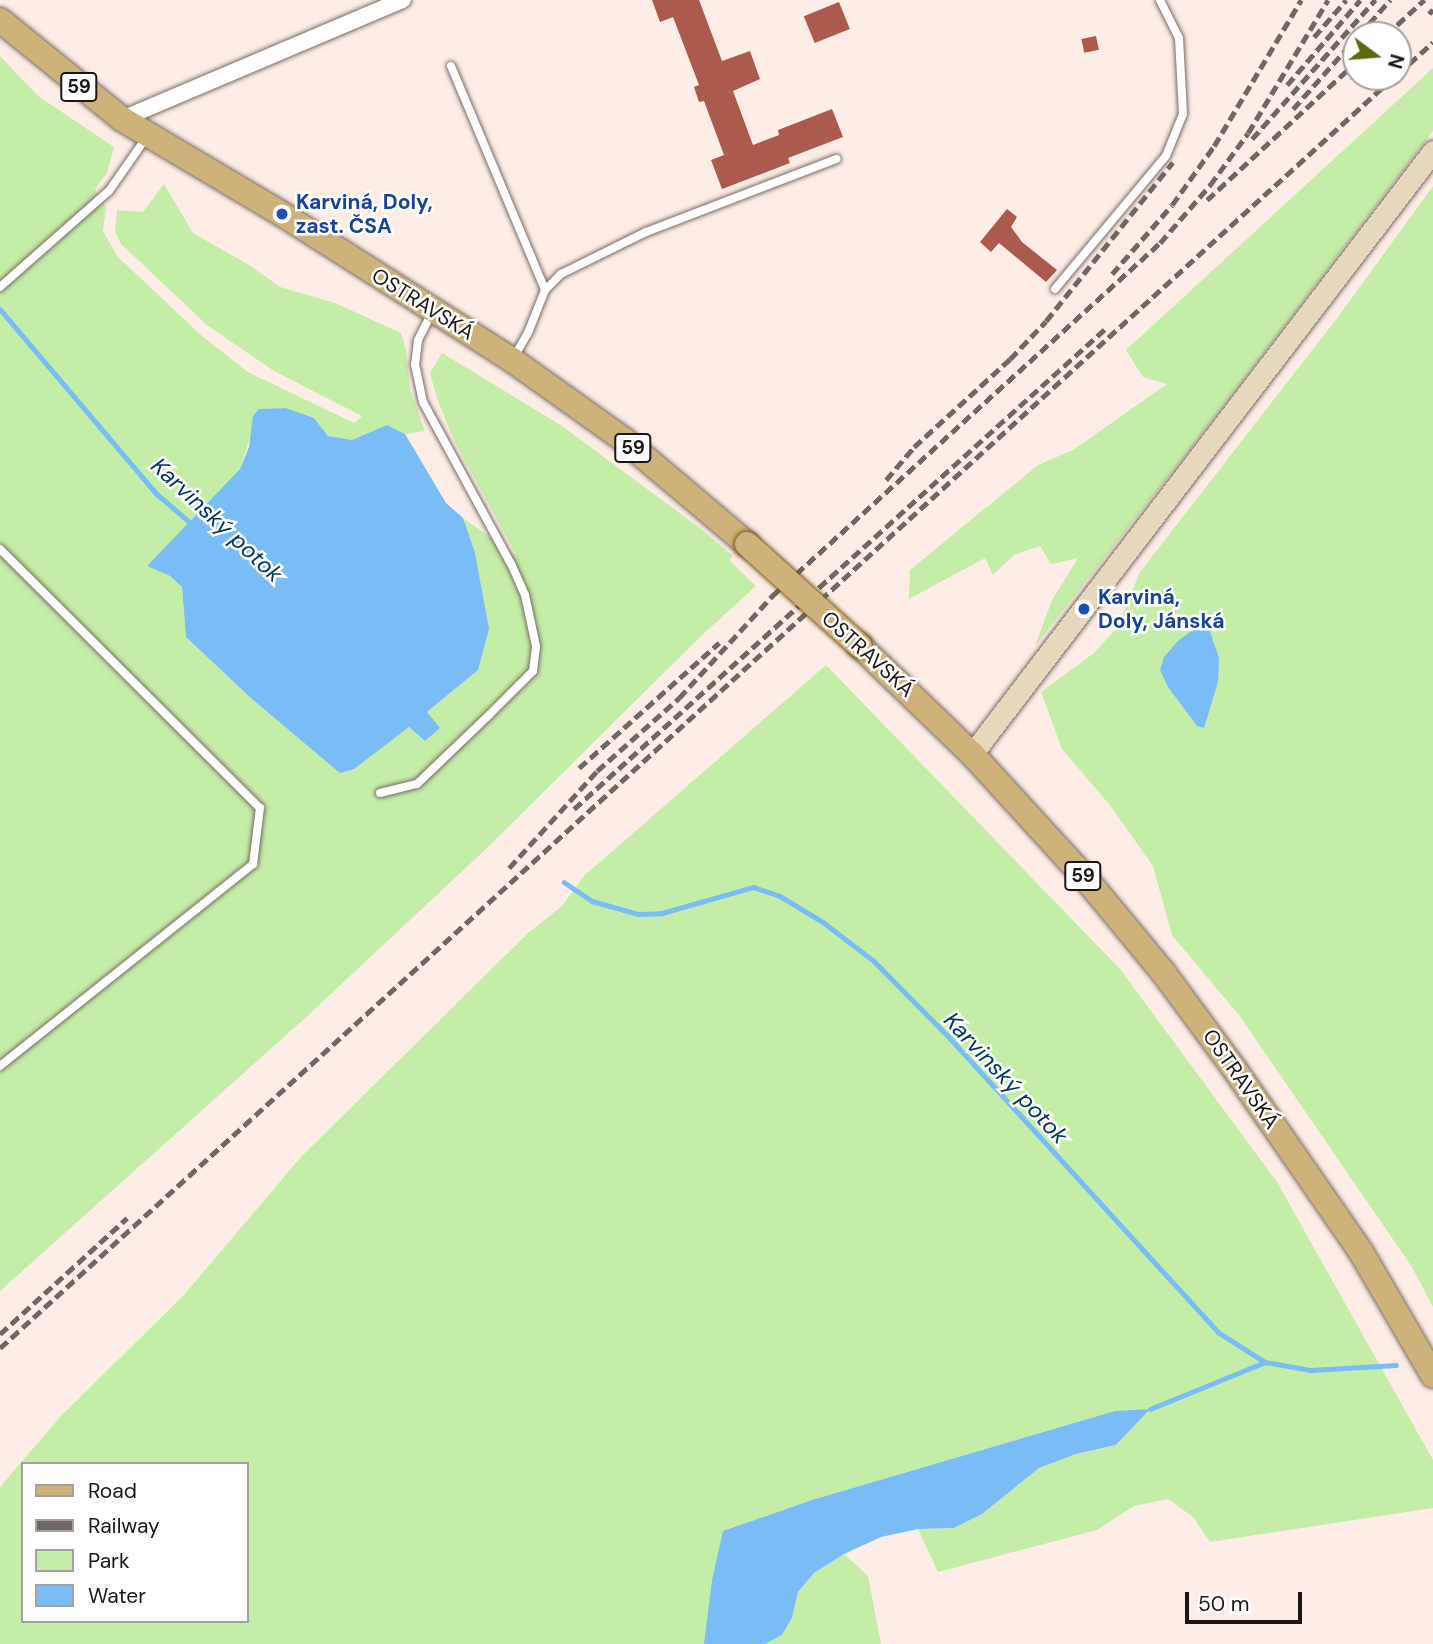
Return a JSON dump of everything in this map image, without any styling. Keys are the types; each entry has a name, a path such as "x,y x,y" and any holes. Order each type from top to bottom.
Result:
{"main road":[{"name":"OSTRAVSKÁ","path":"0,20 122,119 282,214 512,360 624,440 747,544 860,646 972,754 1103,898 1186,1003 1361,1252 1433,1376"}],"street":[{"path":"122,119 403,0"},
{"path":"972,754 1433,151"}],"lane":[{"path":"1055,289 1166,156 1183,114 1179,38 1160,0"},
{"path":"451,66 545,290"},
{"path":"0,287 109,191 148,135"},
{"path":"512,360 528,333 545,290 561,274 586,259 836,159"},
{"path":"380,793 417,784 533,671 536,646 520,584 423,402 415,365 418,340 433,312"},
{"path":"0,548 260,808 253,864 0,1066"}],"green space":[{"path":"0,56 38,96 114,147 107,173 95,189 106,208 103,231 117,256 202,336 248,372 354,423 362,416 274,371 207,325 121,244 115,232 117,210 143,212 164,184 193,233 249,265 280,287 335,303 401,333 406,350 410,390 425,431 405,434 387,425 352,440 328,436 314,418 286,408 259,409 240,469 147,566 170,576 182,587 186,637 253,700 340,772 409,727 425,741 427,712 478,670 481,585 463,518 517,556 455,442 438,402 430,373 442,353 562,426 701,529 733,556 729,560 756,586 700,637 487,848 303,1020 0,1291"},
{"path":"1433,68 1433,131 1195,443 1035,646 1052,600 1078,558 1051,564 1040,546 1014,555 993,575 985,558 909,599 910,570 1038,465 1073,450 1167,384 1143,377 1126,350 1408,91 1412,91 1412,87"},
{"path":"1433,186 1433,1307 1412,1267 1239,1015 1172,935 1153,866 1109,804 1062,749 1041,692 1094,653 1117,628 1140,572 1338,317"},
{"path":"826,665 1120,969 1277,1182 1433,1460 1433,1508 1210,1542 1193,1517 1168,1499 1134,1506 1097,1530 938,1572 918,1529 954,1528 982,1514 1039,1468 1076,1454 1117,1445 1149,1409 1115,1411 812,1500 724,1531 712,1580 705,1644 0,1644 0,1487 21,1463 21,1623 248,1623 248,1462 21,1462 61,1416 183,1296 301,1157 528,933 562,906 584,876"},
{"path":"844,1554 868,1576 881,1644 765,1644 782,1635 792,1618 798,1592 814,1573"}],"water":[{"path":"286,408 314,418 328,436 352,440 387,425 405,434 446,503 463,518 475,553 489,629 478,670 427,712 440,728 425,741 409,727 354,769 340,773 253,700 186,637 182,587 170,576 147,566 240,469 249,447 253,416 259,409"},
{"path":"1208,626 1219,658 1218,682 1204,728 1197,726 1168,687 1160,670 1164,657 1178,641 1190,632"},
{"path":"1150,1409 1116,1445 1076,1454 1039,1468 982,1514 954,1528 918,1529 881,1537 844,1554 814,1573 798,1592 792,1618 782,1635 765,1644 704,1644 712,1580 723,1531 812,1500 1115,1411"}],"building":[{"path":"652,0 699,0 722,61 750,51 760,79 733,91 753,145 779,135 778,130 832,109 843,137 788,158 790,163 722,189 711,160 724,155 704,101 699,102 694,87 699,85 673,17 660,22"},
{"path":"839,2 850,29 815,43 804,16"},
{"path":"1096,36 1099,50 1084,53 1081,39"},
{"path":"1007,209 1017,217 1011,227 1022,242 1057,270 1046,282 999,243 991,252 980,242"}],"waterway":[{"name":"Karvinský potok","path":"0,309 157,494 193,525"},
{"name":"Karvinský potok","path":"564,882 592,901 638,914 662,913 753,887 780,896 823,922 874,961 948,1036 1218,1332 1265,1362 1311,1370 1396,1365"},
{"path":"1150,1409 1265,1362"}],"railway":[{"path":"1112,274 1172,205 1214,146 1301,0"},
{"path":"509,868 597,771 679,698 774,594 1160,243 1210,185 1248,133 1328,0"},
{"path":"1314,37 1346,0"},
{"path":"1287,85 1360,0"},
{"path":"1252,139 1375,0"},
{"path":"1371,21 1390,0"},
{"path":"1401,21 1424,0"},
{"path":"1429,14 1433,9"},
{"path":"1412,61 1433,42"},
{"path":"1293,109 1342,54"},
{"path":"1207,200 1342,75"},
{"path":"0,1348 1379,91"},
{"path":"886,480 914,447 1010,359 1046,321 1173,162"},
{"path":"574,809 1106,328"},
{"path":"579,768 719,643"},
{"path":"0,1334 127,1218"}],"place":[{"name":"Karviná, Doly, zast. ČSA","path":"282,214"},
{"name":"Karviná, Doly, Jánská","path":"1084,609"}]}
